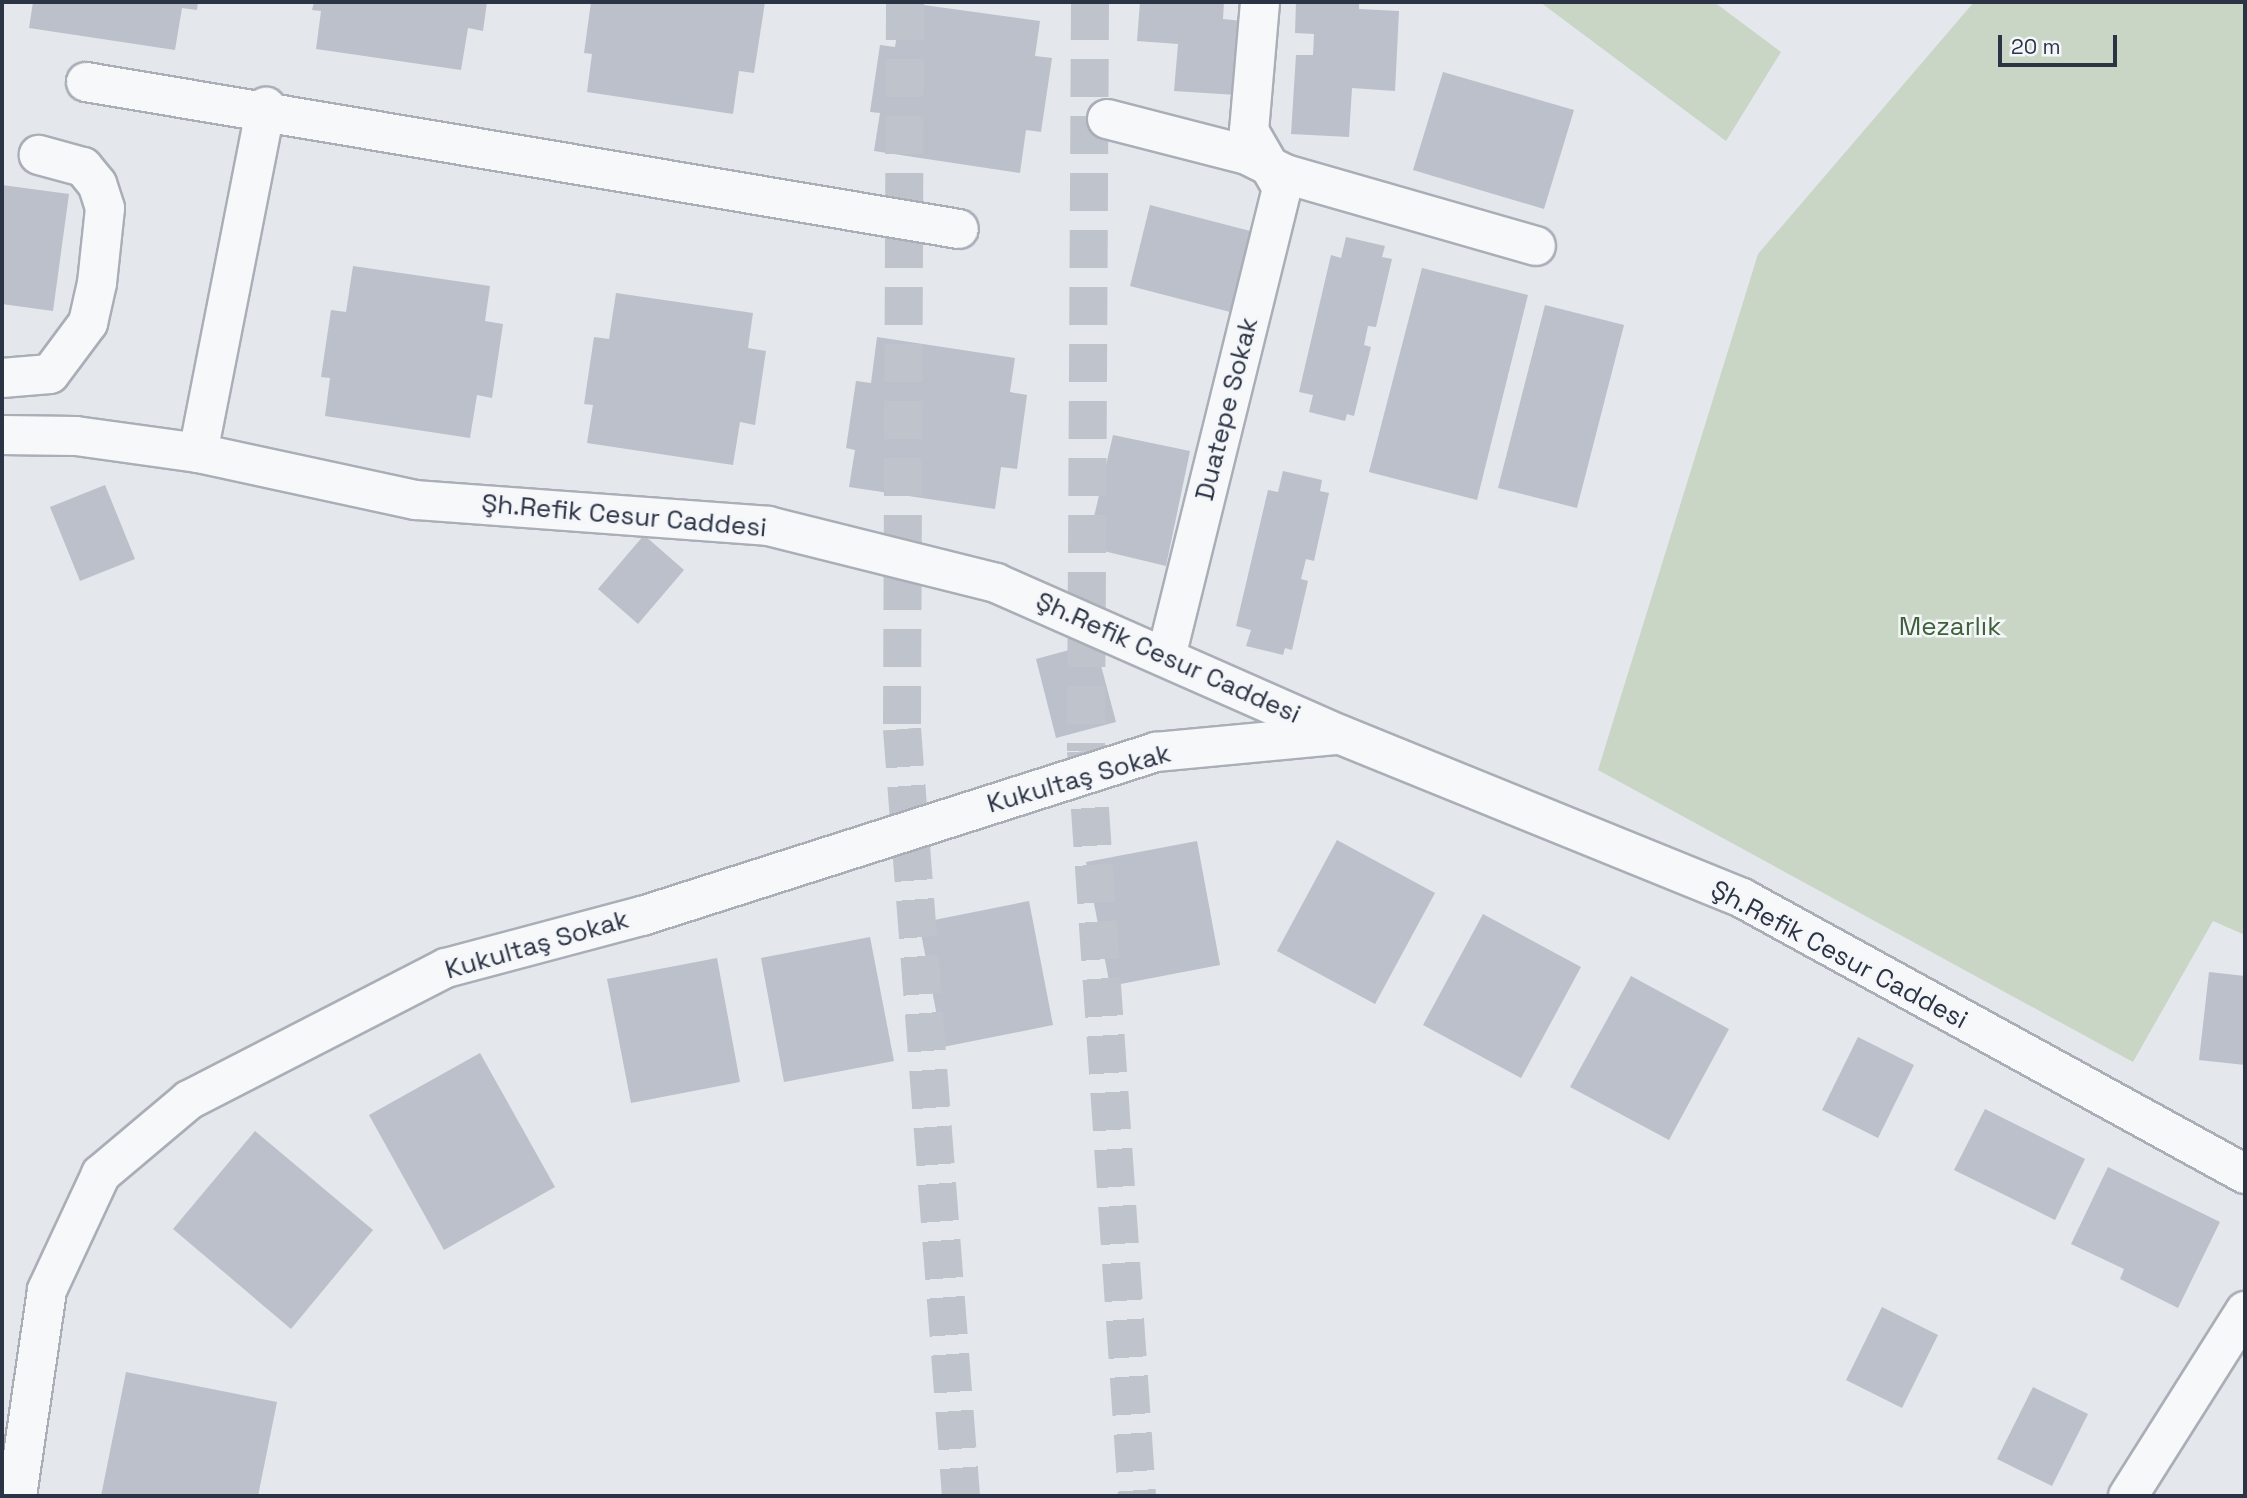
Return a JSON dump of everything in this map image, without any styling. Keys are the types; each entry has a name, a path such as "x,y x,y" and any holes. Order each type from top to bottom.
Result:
{"street":[{"name":"Duatepe Sokak","path":"1166,657 1282,188 1249,131 1260,2"},
{"path":"86,82 266,107 959,229"},
{"path":"198,453 266,107"},
{"path":"1107,119 1536,246"},
{"path":"2,379 50,374 88,323 97,283 105,208 97,184 83,167 39,155"},
{"name":"Şh.Refik Cesur Caddesi","path":"2,435 76,436 198,453 416,500 768,526 996,583 1340,735 1742,898 2245,1174"},
{"name":"Kukultaş Sokak","path":"17,1496 47,1290 101,1174 189,1101 446,968 642,916 1156,752 1340,735"},
{"path":"2128,1496 2245,1311"}],"green space":[{"path":"1540,2 1714,2 1781,52 1726,141"},
{"name":"Mezarlık","path":"1974,2 2245,2 2245,935 2213,921 2133,1062 1598,770 1758,254"}],"building":[{"path":"33,2 198,2 197,10 182,8 175,50 29,28"},
{"path":"314,2 487,2 483,31 468,28 461,70 316,49 321,11 312,10"},
{"path":"591,2 765,2 754,73 739,71 733,114 587,92 592,54 584,53"},
{"path":"902,2 1040,21 1035,56 1052,58 1041,132 1026,130 1020,173 874,151 880,113 870,112 880,45 895,47"},
{"path":"1140,2 1224,2 1223,19 1243,21 1237,95 1174,91 1178,44 1137,41"},
{"path":"1296,2 1359,2 1359,9 1399,11 1395,91 1352,88 1349,137 1291,134 1296,55 1313,55 1314,34 1295,33"},
{"path":"1443,72 1574,110 1544,209 1413,170"},
{"path":"2,185 69,194 53,311 2,304"},
{"path":"1150,205 1254,232 1234,313 1130,286"},
{"path":"1346,237 1385,246 1382,257 1392,259 1376,327 1368,326 1364,345 1371,347 1354,416 1347,414 1345,421 1309,412 1313,395 1299,392 1331,255 1341,258"},
{"path":"353,266 490,286 485,321 503,324 492,398 477,395 470,438 325,416 330,378 321,377 331,310 346,312"},
{"path":"1422,268 1528,295 1477,500 1369,472"},
{"path":"616,293 753,313 748,348 766,351 755,425 740,422 733,465 587,443 593,405 584,404 594,337 609,339"},
{"path":"1545,305 1624,325 1577,508 1498,488"},
{"path":"877,337 1015,358 1010,392 1027,395 1017,469 1001,467 995,509 849,487 855,450 846,448 856,381 871,383"},
{"path":"1113,435 1190,451 1166,566 1087,547"},
{"path":"1283,471 1322,480 1320,491 1329,493 1314,561 1306,559 1301,579 1308,581 1292,650 1285,648 1283,655 1246,646 1251,630 1236,626 1268,490 1278,492"},
{"path":"105,485 135,559 80,581 50,507"},
{"path":"644,535 684,570 638,624 598,589"},
{"path":"1095,643 1116,722 1056,738 1036,659"},
{"path":"1337,840 1435,893 1375,1004 1277,951"},
{"path":"1197,841 1220,965 1110,986 1086,862"},
{"path":"1029,901 1053,1025 943,1047 919,923"},
{"path":"1483,914 1581,967 1521,1078 1423,1025"},
{"path":"870,937 894,1061 784,1082 761,958"},
{"path":"717,958 740,1082 631,1103 607,979"},
{"path":"2209,972 2245,976 2245,1065 2199,1060"},
{"path":"1631,976 1729,1029 1669,1140 1570,1087"},
{"path":"1858,1037 1914,1065 1878,1138 1822,1110"},
{"path":"480,1053 555,1187 444,1250 369,1115"},
{"path":"1985,1109 2085,1159 2055,1220 1954,1170"},
{"path":"255,1131 373,1230 291,1329 173,1229"},
{"path":"2108,1167 2220,1222 2178,1308 2120,1279 2124,1269 2071,1244"},
{"path":"1882,1307 1938,1335 1902,1408 1846,1380"},
{"path":"126,1372 277,1402 258,1496 101,1496"},
{"path":"2033,1387 2088,1414 2052,1486 1997,1459"}],"tunnel":[{"path":"905,2 902,729 961,1496"},
{"path":"1090,2 1086,751 1137,1496"}]}
